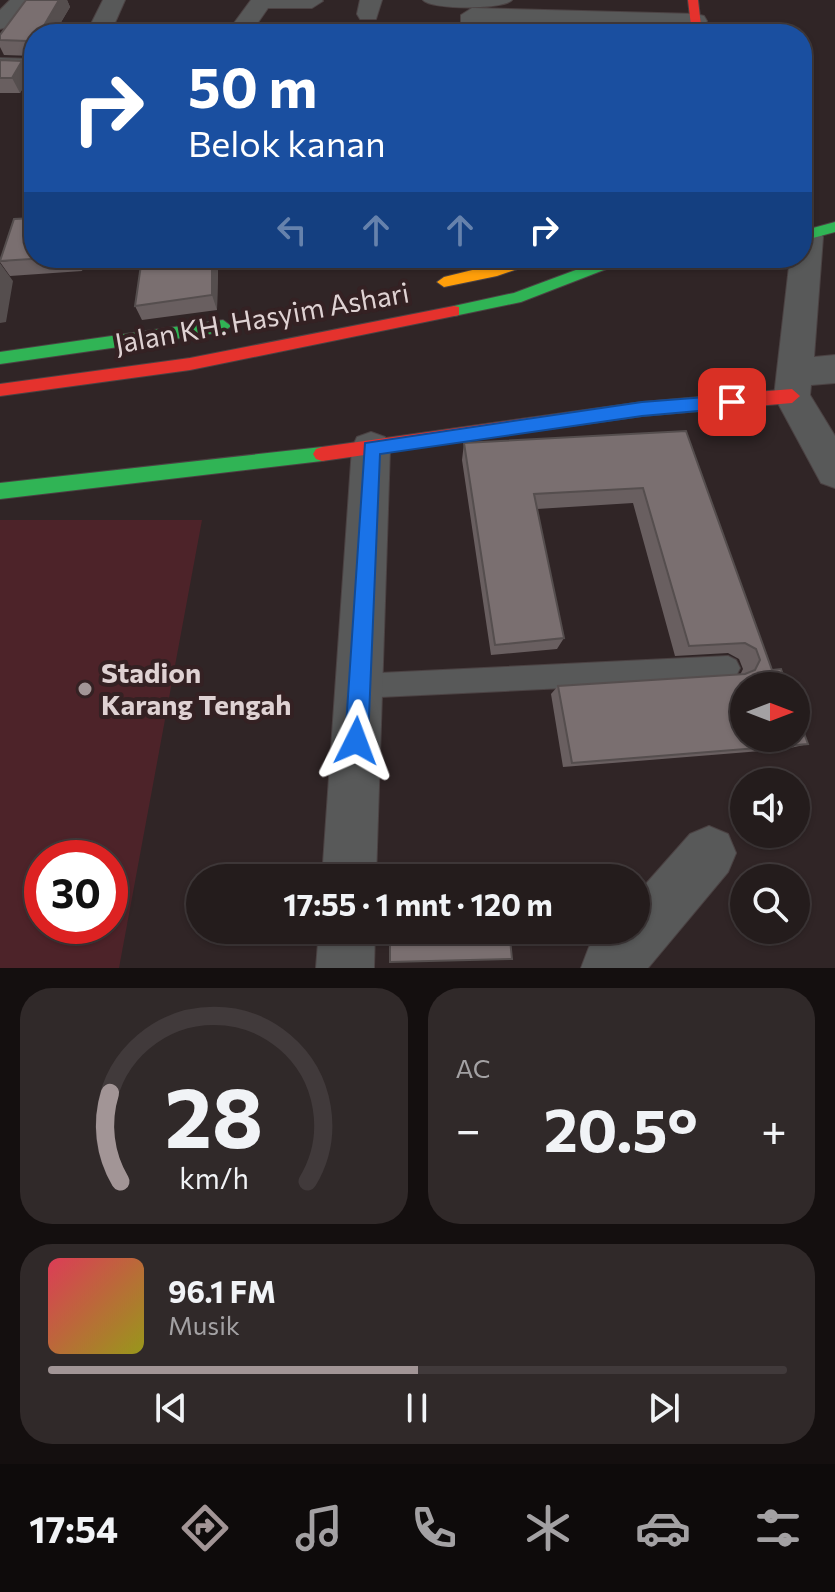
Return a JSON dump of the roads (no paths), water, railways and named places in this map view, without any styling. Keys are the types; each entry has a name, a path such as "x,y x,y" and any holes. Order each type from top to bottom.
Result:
{"main road":[{"name":"Jalan KH. Hasyim Ashari","path":"419,287 506,268"},
{"name":"Jalan KH. Hasyim Ashari","path":"0,390 190,364 516,298 596,268"},
{"name":"Jalan KH. Hasyim Ashari","path":"0,358 186,334 248,321"},
{"path":"186,334 190,364"},
{"path":"0,491 371,448 793,384"}],"street":[{"path":"0,22 23,0"},
{"path":"103,24 114,0"},
{"path":"434,0 487,16 695,18"},
{"path":"245,24 262,1 312,1"},
{"path":"0,65 24,66"},
{"path":"812,254 815,233"},
{"path":"810,268 793,384 835,471"},
{"path":"793,384 835,369"},
{"path":"350,864 371,448"},
{"path":"610,968 709,853"},
{"path":"345,968 346,944"}],"lane":[{"path":"359,686 728,668"}],"place":[{"name":"Stadion Karang Tengah","path":"85,689"}]}
